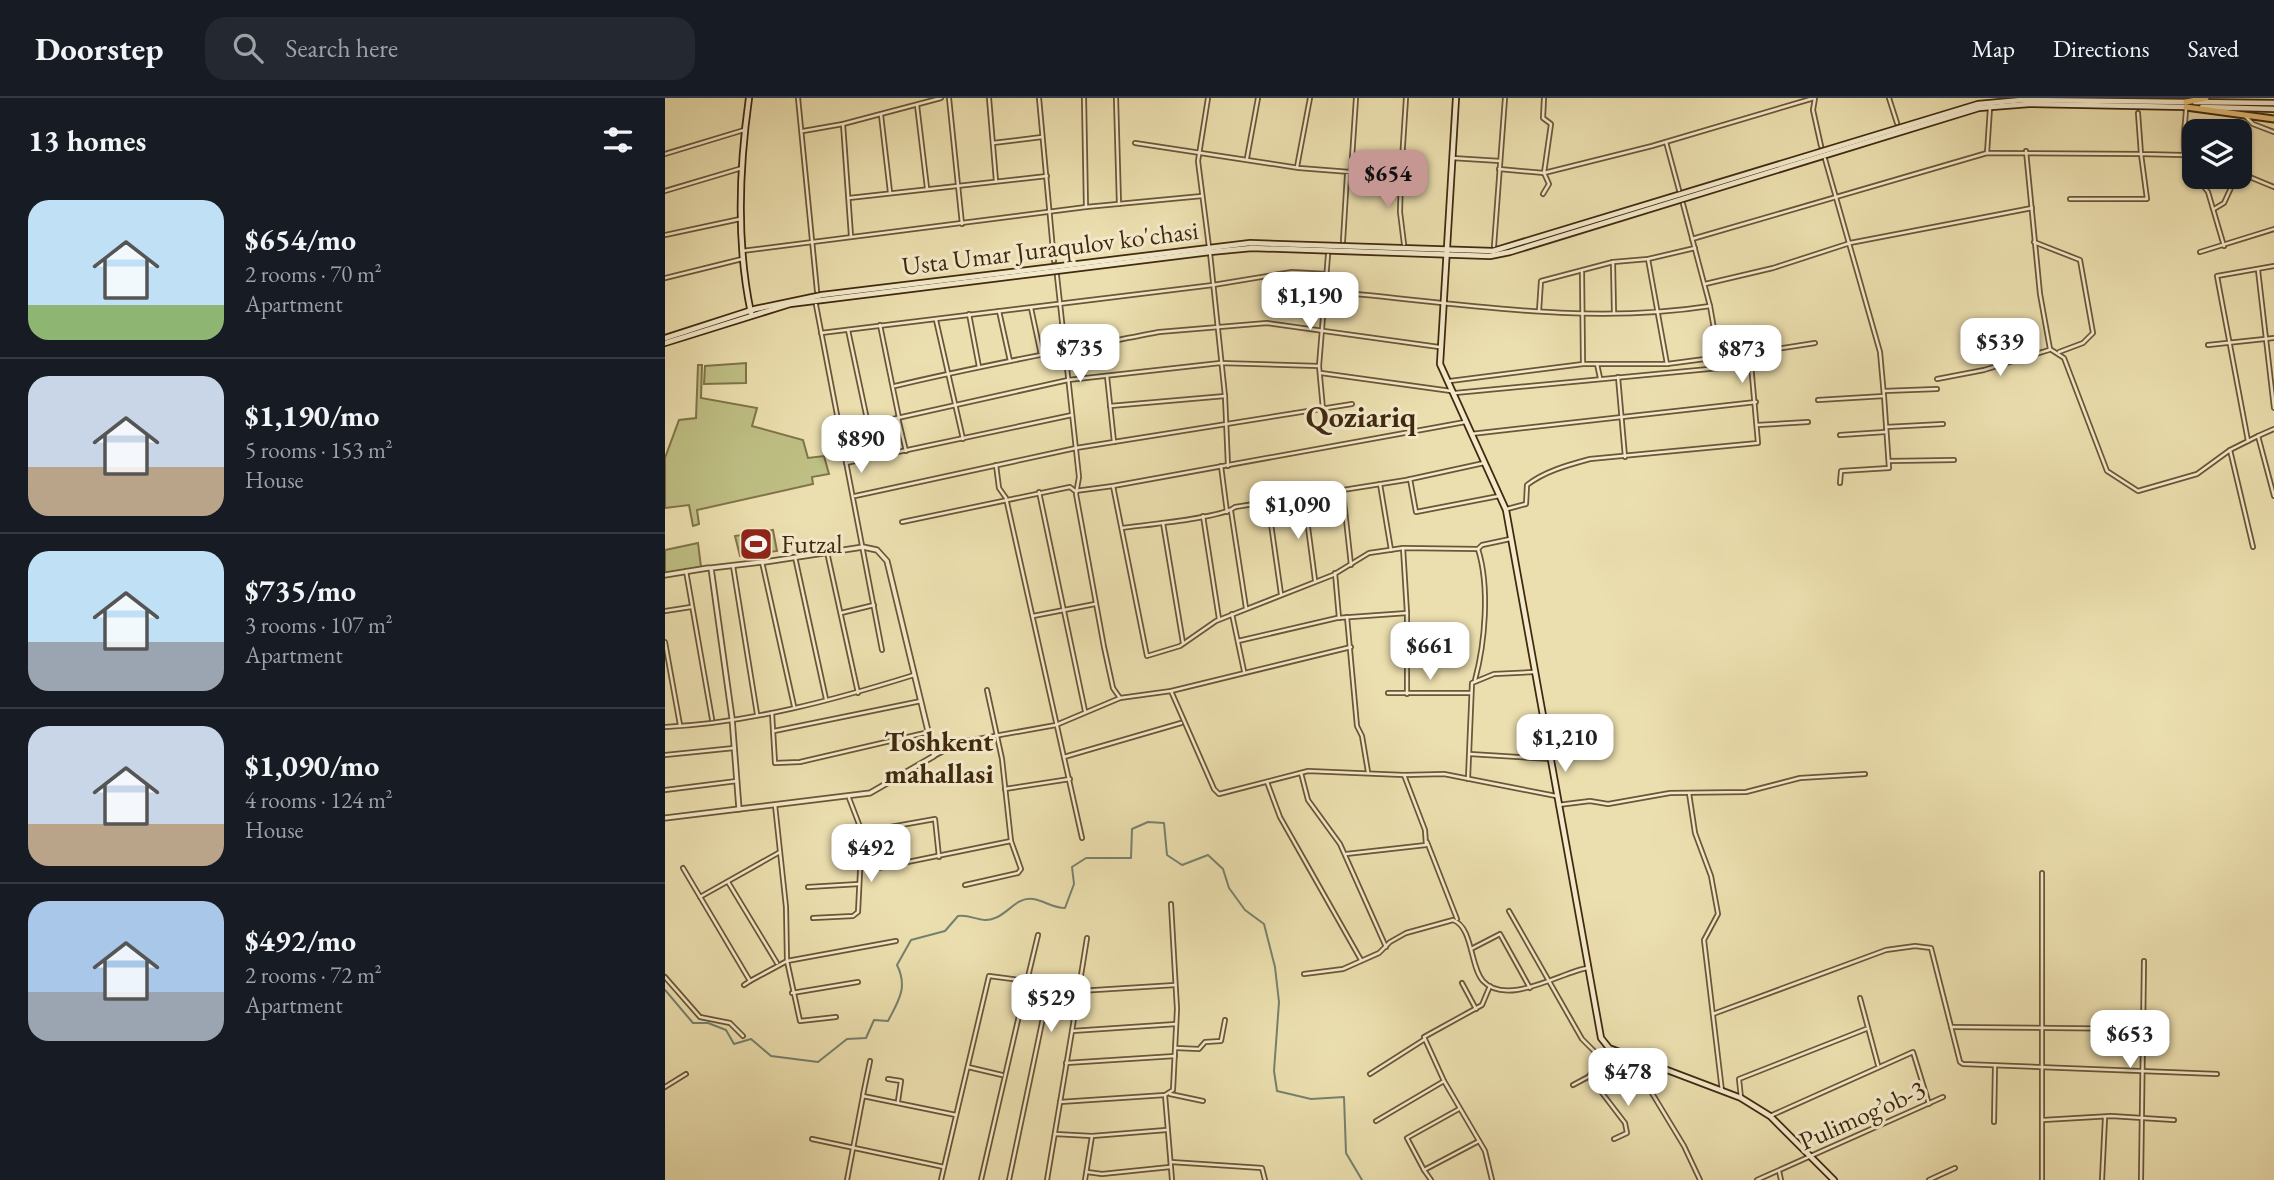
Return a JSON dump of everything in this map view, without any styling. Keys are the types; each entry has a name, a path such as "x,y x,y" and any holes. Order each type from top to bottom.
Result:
{"highway":[{"path":"2186,105 2206,98"},
{"path":"2186,105 2274,119"}],"main road":[{"path":"749,98 744,130 741,219 742,258 751,313"},
{"path":"1456,98 1440,364 1506,510 1601,1038 1609,1048 1741,1098 1770,1116 1834,1180"},
{"name":"Usta Umar Juraqulov ko'chasi","path":"665,340 751,313 824,299 1209,250 1251,248 1445,252 1490,256 1990,102 2177,102 2186,105"},
{"path":"2186,105 2274,103"},
{"path":"2186,105 2274,108"}],"street":[{"path":"798,98 817,291"},
{"path":"908,98 911,105"},
{"path":"803,131 881,115 941,98"},
{"path":"949,98 962,224"},
{"path":"989,98 996,180"},
{"path":"1039,98 1054,261"},
{"path":"1084,98 1086,207"},
{"path":"1116,98 1119,204"},
{"path":"1208,98 1199,154 1225,396 1228,466"},
{"path":"1247,158 1258,98"},
{"path":"1297,168 1310,98"},
{"path":"1343,241 1356,98"},
{"path":"1404,244 1400,212 1405,98"},
{"path":"1494,246 1504,98"},
{"path":"1543,194 1549,184 1544,173 1551,124 1543,118 1544,98"},
{"path":"1499,169 1544,173 1666,142 1814,98 1813,110 1821,146"},
{"path":"1889,98 1897,123"},
{"path":"1987,152 1990,102"},
{"path":"916,105 927,188"},
{"path":"2185,119 2186,105"},
{"path":"2070,199 2147,199 2138,113"},
{"path":"881,115 891,193"},
{"path":"2245,116 2253,124 2274,132"},
{"path":"843,124 851,237"},
{"path":"665,154 744,130"},
{"path":"993,143 1043,137"},
{"path":"1666,142 1679,190"},
{"path":"1135,143 1199,154 1247,158 1297,168 1401,176"},
{"path":"2026,151 2034,242 2050,349"},
{"path":"1692,239 1987,152 2141,154 2166,157 2182,155"},
{"path":"1452,158 1500,161"},
{"path":"1825,159 1879,352 1889,461 1886,469 1841,471 1840,483"},
{"path":"665,191 743,168"},
{"path":"849,198 1047,176"},
{"path":"2252,178 2274,187"},
{"path":"2206,189 2224,246"},
{"path":"2214,209 2224,203 2230,189"},
{"path":"742,251 1086,207 1202,196"},
{"path":"1683,204 1705,284 1719,357"},
{"path":"1705,284 1773,268 1850,243 2032,208"},
{"path":"665,235 741,219"},
{"path":"2200,252 2274,229"},
{"path":"2034,242 2080,260 2093,333 2083,343 2059,352"},
{"path":"1539,311 1541,281 1613,262 1648,259 1695,248"},
{"path":"1323,409 1319,366 1328,255"},
{"path":"665,278 742,258"},
{"path":"1648,259 1667,364"},
{"path":"1613,262 1614,313"},
{"path":"2248,441 2217,276 2274,266"},
{"path":"2258,270 2274,408"},
{"path":"821,333 1213,285 1292,272 1326,274"},
{"path":"1583,272 1583,364"},
{"path":"1057,276 1079,477 1075,491 1113,688 1120,698"},
{"path":"1325,291 1584,314 1657,314 1710,306"},
{"path":"816,305 839,431 855,496 882,650"},
{"path":"1031,308 1041,355"},
{"path":"999,310 1010,361"},
{"path":"969,313 979,367"},
{"path":"936,320 963,439"},
{"path":"895,387 1066,349 1143,338 1159,332 1267,323 1439,347"},
{"path":"880,326 895,387 906,451"},
{"path":"848,330 868,424"},
{"path":"2208,345 2274,338"},
{"path":"1447,382 1583,364 1667,364 1815,342"},
{"path":"1937,379 1984,370 2050,349 2059,352 2064,358 2107,471 2137,491 2197,474 2230,450 2274,429"},
{"path":"1506,510 1526,504 1527,485 1535,479 1568,464 1758,443 1750,353"},
{"path":"839,431 1068,380 1220,363 1319,366"},
{"path":"1597,364 1600,378"},
{"path":"1321,373 1451,392 1600,378 1691,373 1752,365"},
{"path":"1107,376 1114,442"},
{"path":"1618,377 1625,457"},
{"path":"1818,400 1937,389"},
{"path":"1110,406 1225,396"},
{"path":"1471,434 1756,402"},
{"path":"855,496 1076,448 1175,430 1227,425 1352,404"},
{"path":"846,463 1072,415"},
{"path":"1075,491 1465,422"},
{"path":"1757,425 1808,422"},
{"path":"1886,426 1943,424"},
{"path":"1840,435 1886,432"},
{"path":"2258,436 2274,496"},
{"path":"2230,450 2253,547"},
{"path":"1889,461 1954,460"},
{"path":"1122,528 1410,479 1484,463"},
{"path":"996,466 999,488 1006,498 1083,838"},
{"path":"1221,466 1246,608"},
{"path":"1410,479 1416,512 1499,496"},
{"path":"1380,484 1391,550"},
{"path":"902,522 1070,486 1075,491"},
{"path":"1113,486 1146,654 1150,656 1183,643 1232,614 1335,573 1369,553 1403,548 1478,549 1482,545 1511,539"},
{"path":"1342,490 1351,565"},
{"path":"1039,492 1085,711"},
{"path":"1304,497 1315,582"},
{"path":"1268,503 1281,594"},
{"path":"1203,516 1219,620"},
{"path":"1163,523 1183,643"},
{"path":"665,575 863,547 877,550 887,561 934,756"},
{"path":"1403,548 1407,613 1407,694"},
{"path":"1468,779 1471,694 1484,639 1482,566 1478,549"},
{"path":"827,552 857,692"},
{"path":"795,557 826,699"},
{"path":"762,562 794,707"},
{"path":"733,566 758,716"},
{"path":"711,568 731,718 739,809"},
{"path":"686,571 712,721"},
{"path":"1335,573 1339,618"},
{"path":"1033,616 1096,603"},
{"path":"841,613 874,606"},
{"path":"665,611 691,607"},
{"path":"1238,641 1339,618 1407,613"},
{"path":"1232,614 1244,671"},
{"path":"1346,617 1357,726 1362,736 1368,772"},
{"path":"665,642 680,726"},
{"path":"665,818 849,798 870,793 961,742 1056,725 1120,698 1171,691 1351,647"},
{"path":"1475,680 1494,674 1534,672"},
{"path":"665,727 758,716 915,675"},
{"path":"965,885 1020,871 1011,841 997,737 987,691"},
{"path":"1171,691 1216,792 1224,794 1301,773 1324,770 1403,775 1444,774 1556,796"},
{"path":"1388,693 1471,694"},
{"path":"774,731 921,701"},
{"path":"772,713 775,763 800,762 929,732"},
{"path":"1063,757 1183,723"},
{"path":"665,755 734,748"},
{"path":"1470,754 1550,759"},
{"path":"1301,773 1308,800 1340,844 1386,948"},
{"path":"1558,805 1590,801 1608,804 1670,793 1746,792 1800,778 1865,774"},
{"path":"1403,775 1481,979 1490,986 1530,988 1587,968"},
{"path":"1005,789 1070,779"},
{"path":"665,790 737,781"},
{"path":"1267,782 1280,817 1361,960"},
{"path":"1689,793 1695,833 1711,876 1718,914 1704,940 1722,1091"},
{"path":"813,918 856,914 862,832 849,798"},
{"path":"775,805 792,993 802,1022 836,1017"},
{"path":"862,832 935,819 939,857"},
{"path":"878,868 1011,841"},
{"path":"1346,854 1414,848 1427,842"},
{"path":"700,897 780,852"},
{"path":"683,868 750,981"},
{"path":"2042,873 2042,1180"},
{"path":"728,882 777,963"},
{"path":"808,887 859,884"},
{"path":"1171,904 1176,1048 1173,1090 1168,1094 1166,1130 1172,1180"},
{"path":"1509,911 1582,1039 1601,1058"},
{"path":"1304,974 1343,969 1386,948 1390,942 1406,933 1457,920"},
{"path":"1470,949 1500,934 1530,988"},
{"path":"981,1180 1003,1076 1038,935"},
{"path":"1048,1180 1087,938"},
{"path":"744,985 777,963 896,941"},
{"path":"1713,1014 1886,950 1915,946 1931,948 1960,1062 1996,1066 2217,1074"},
{"path":"2141,1180 2144,961"},
{"path":"941,1180 989,976 1027,981"},
{"path":"665,977 701,1017 730,1023 743,1035"},
{"path":"792,993 858,982"},
{"path":"1462,983 1476,1009"},
{"path":"1009,1180 1049,989 1079,991 1175,985"},
{"path":"1370,1074 1425,1039 1425,1035 1476,1009 1487,1000 1490,986"},
{"path":"1860,998 1866,1029 1878,1065"},
{"path":"1176,1048 1199,1049 1205,1042 1221,1041 1224,1020"},
{"path":"1072,1031 1176,1024"},
{"path":"1951,1027 2143,1029"},
{"path":"1741,1098 1739,1079 1866,1029"},
{"path":"1425,1039 1444,1081 1490,1163 1492,1180"},
{"path":"1573,1085 1590,1076 1609,1048"},
{"path":"1770,1116 1878,1065 1913,1052 1929,1104"},
{"path":"1066,1063 1175,1056"},
{"path":"847,1180 870,1061"},
{"path":"1645,1061 1641,1075 1684,1146 1700,1180"},
{"path":"1994,1122 1996,1066"},
{"path":"968,1067 1003,1076"},
{"path":"665,1087 686,1074"},
{"path":"1590,1076 1625,1123 1627,1133 1615,1139"},
{"path":"888,1079 901,1080 898,1101"},
{"path":"1376,1121 1444,1081"},
{"path":"1060,1102 1168,1094 1203,1101"},
{"path":"863,1096 898,1101 956,1115"},
{"name":"Pulimog’ob-3","path":"1757,1180 1943,1097"},
{"path":"1431,1180 1407,1138 1459,1109"},
{"path":"2043,1120 2142,1116 2145,1119 2174,1120"},
{"path":"2102,1180 2105,1118"},
{"path":"1055,1134 1092,1136 1166,1130"},
{"path":"1085,1180 1092,1136"},
{"path":"811,1139 944,1167"},
{"path":"1424,1170 1479,1141"},
{"path":"1087,1172 1102,1174 1171,1164 1262,1168 1265,1180"},
{"path":"1929,1180 1955,1168"},
{"path":"1779,1171 1781,1180"}],"green space":[{"path":"746,363 746,383 704,384 705,366"},
{"path":"698,365 702,365 701,398 757,408 752,426 803,440 808,458 824,456 829,474 812,477 813,484 697,510 699,524 693,526 689,505 665,508 665,458 679,420 696,418"},
{"name":"Futzal","path":"773,530 777,551 740,556 735,536"},
{"path":"698,543 701,567 665,573 665,550"}],"waterway":[{"path":"665,990 693,1023 708,1023 726,1030 734,1044 751,1039 771,1056 818,1062 847,1039 866,1038 874,1020 888,1021 899,1000 902,987 897,965 911,940 945,931 958,916 990,920 1022,900 1033,899 1065,908 1074,884 1072,867 1086,858 1131,858 1132,829 1148,822 1164,823 1167,855 1182,865 1208,855 1223,869 1229,888 1245,910 1264,924 1275,967 1279,1002 1274,1071 1277,1091 1311,1099 1344,1097 1346,1153 1362,1180"}],"place":[{"name":"Futzal","path":"756,544"}],"district":[{"name":"Qoziariq","path":"1361,417"},
{"name":"Toshkent mahallasi","path":"939,757"}]}
